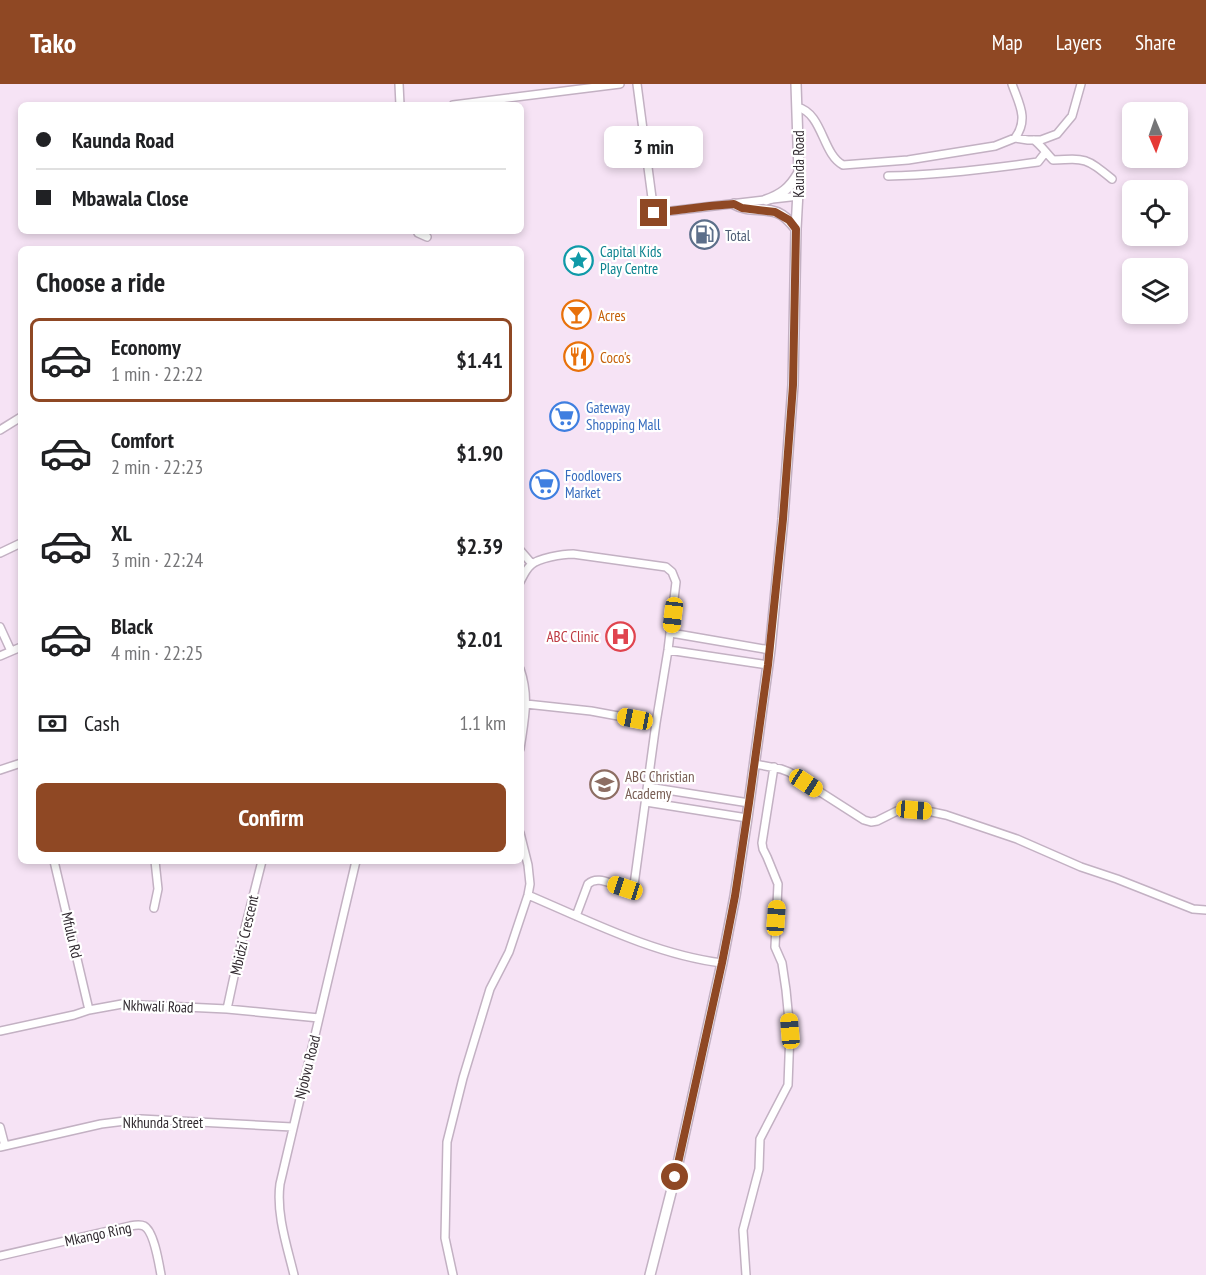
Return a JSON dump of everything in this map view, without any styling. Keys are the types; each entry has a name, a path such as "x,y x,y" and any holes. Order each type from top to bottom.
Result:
{"main road":[{"name":"Kaunda Road","path":"650,1275 675,1177 735,896 770,650 793,385 796,229 799,196 796,84"},
{"path":"766,200 778,196 787,189 799,173"},
{"path":"734,204 742,208 775,212 789,220 796,229"}],"street":[{"path":"399,84 400,102"},
{"path":"477,102 620,84"},
{"path":"637,84 654,213 799,196"},
{"path":"1012,84 1023,119 1021,130 1015,138"},
{"path":"797,107 804,109 818,125 836,161 843,165 908,160 995,146 1015,138 1041,140 1057,134 1072,117 1081,84"},
{"path":"1034,140 1043,146 1045,153 1053,160"},
{"path":"1038,162 1045,153"},
{"path":"888,176 983,170 1079,158 1092,162 1112,179"},
{"path":"420,234 427,237"},
{"path":"0,430 18,419"},
{"path":"0,553 18,544"},
{"path":"524,574 532,564 565,554 573,554 666,567 675,577 677,586 634,885 625,888 597,879 590,881 576,916"},
{"path":"524,555 532,564"},
{"path":"0,627 11,651"},
{"path":"671,633 770,650"},
{"path":"0,656 18,648"},
{"path":"668,650 768,665"},
{"path":"524,682 526,704 524,719"},
{"path":"526,704 591,711 656,723"},
{"path":"0,770 18,764"},
{"path":"755,764 789,772 864,820 877,821 904,810 932,812 1017,839 1081,867 1193,909 1206,910"},
{"path":"746,1275 743,1230 759,1169 760,1139 788,1085 790,1031 782,963 775,947 778,884 762,843 774,767"},
{"path":"648,787 749,803"},
{"path":"646,802 747,818"},
{"path":"453,1275 446,1247 445,1222 449,1132 490,989 509,952 528,895 530,884 524,849"},
{"name":"Mfulu Rd","path":"55,864 89,1010"},
{"path":"154,908 158,889 155,864"},
{"name":"Mbidzi Crescent","path":"227,1009 261,864"},
{"name":"Njobvu Road","path":"294,1275 280,1212 281,1178 355,864"},
{"path":"528,895 649,945 687,957 722,963"},
{"name":"Nkhwali Road","path":"0,1031 122,1004 227,1009 319,1018"},
{"name":"Nkhunda Street","path":"2,1147 108,1123 141,1119 292,1127"},
{"path":"0,1127 2,1147"},
{"name":"Mkango Ring","path":"0,1256 140,1225 147,1227 152,1235 161,1275"}],"place":[{"name":"Total","path":"704,235"},
{"name":"Capital Kids Play Centre","path":"579,260"},
{"name":"Acres","path":"577,315"},
{"name":"Coco's","path":"579,357"},
{"name":"Gateway Shopping Mall","path":"565,416"},
{"name":"Foodlovers Market","path":"544,484"},
{"name":"ABC Clinic","path":"620,636"},
{"name":"ABC Christian Academy","path":"604,785"}],"route":[{"path":"654,213 734,204 742,208 775,212 789,220 796,229 793,385 777,587 768,665 735,896 675,1177"}]}
